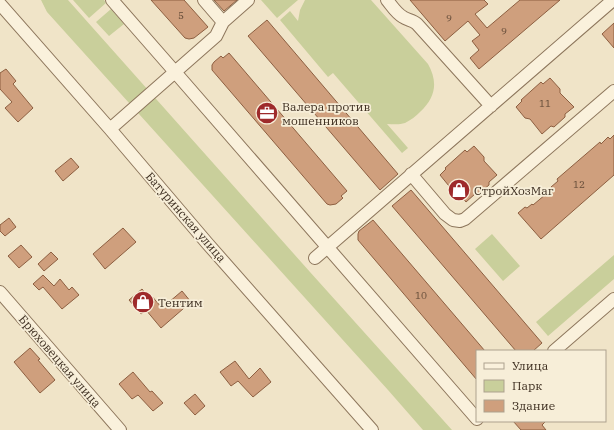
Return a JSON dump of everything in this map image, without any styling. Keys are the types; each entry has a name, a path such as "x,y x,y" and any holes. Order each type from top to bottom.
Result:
{"street":[{"path":"112,0 475,420"},
{"path":"204,0 223,22"},
{"path":"110,129 216,36 223,22 248,0"},
{"path":"387,0 404,18 413,20 417,24 491,106"},
{"path":"315,258 613,0"},
{"name":"Батуринская улица","path":"0,4 371,430"},
{"path":"411,174 445,214 453,220 460,221 465,219 614,91"},
{"name":"Брюховецкая улица","path":"0,292 120,430"},
{"path":"555,350 614,299"}],"green space":[{"path":"41,0 68,0 452,430 423,430 47,12"},
{"path":"73,0 104,0 106,3 89,18"},
{"path":"261,0 298,0 277,18"},
{"path":"305,0 371,0 428,64 434,83 434,89 429,101 413,118 407,122 400,124 387,124 408,148 402,153 333,73 328,77 280,20 290,11 298,21 300,10"},
{"path":"111,9 124,24 109,36 96,22"},
{"path":"492,234 520,266 503,281 475,249"},
{"path":"614,255 614,279 548,336 536,322"}],"building":[{"path":"151,0 184,0 208,27 194,38 185,38"},
{"path":"214,0 237,0 224,11"},
{"path":"410,0 484,0 488,4 475,14 487,28 520,0 560,0 479,69 470,58 479,50 472,41 480,35 468,21 445,41"},
{"path":"267,20 398,174 380,190 248,36"},
{"path":"614,23 614,48 602,34"},
{"path":"229,53 347,191 341,196 343,198 336,204 327,204 212,70 212,65 214,62 221,56 223,58"},
{"path":"6,69 16,81 13,84 33,108 18,122 5,108 12,102 0,89 0,73"},
{"path":"550,78 560,89 560,93 574,107 565,114 565,117 554,127 551,126 542,134 530,119 525,118 516,107 522,101 521,100 541,82 543,84"},
{"path":"614,135 614,175 541,239 518,213 525,207 527,208 532,204 533,205 552,189 551,187 558,181 557,179 600,142 601,144 608,137 610,139"},
{"path":"474,146 484,157 484,161 497,175 489,182 489,185 466,202 454,187 449,186 440,175 446,169 445,168 465,150 467,152"},
{"path":"71,158 79,167 63,181 55,171"},
{"path":"411,190 542,343 534,350 515,350 392,206"},
{"path":"9,218 16,227 5,236 0,231 0,225"},
{"path":"373,220 484,350 476,350 476,379 358,240 359,231"},
{"path":"123,228 136,242 105,269 93,254"},
{"path":"21,245 32,257 19,268 8,256"},
{"path":"51,252 58,259 44,271 38,264"},
{"path":"43,275 54,286 60,279 69,290 72,287 79,295 62,309 43,287 39,290 33,284"},
{"path":"142,289 148,296 150,294 162,308 182,291 191,302 161,328 146,310 141,314 129,300"},
{"path":"30,348 55,380 40,393 14,362"},
{"path":"235,361 249,379 260,368 271,382 253,397 238,381 231,386 220,372"},
{"path":"133,372 150,392 152,391 163,403 153,411 138,395 132,399 119,384"},
{"path":"195,394 205,406 195,415 184,403"},
{"path":"514,422 545,422 542,425 546,430 521,430"}],"place":[{"name":"Валера против мошенников","path":"267,113"},
{"name":"СтройХозМаг","path":"459,190"},
{"name":"Тентим","path":"143,302"}]}
